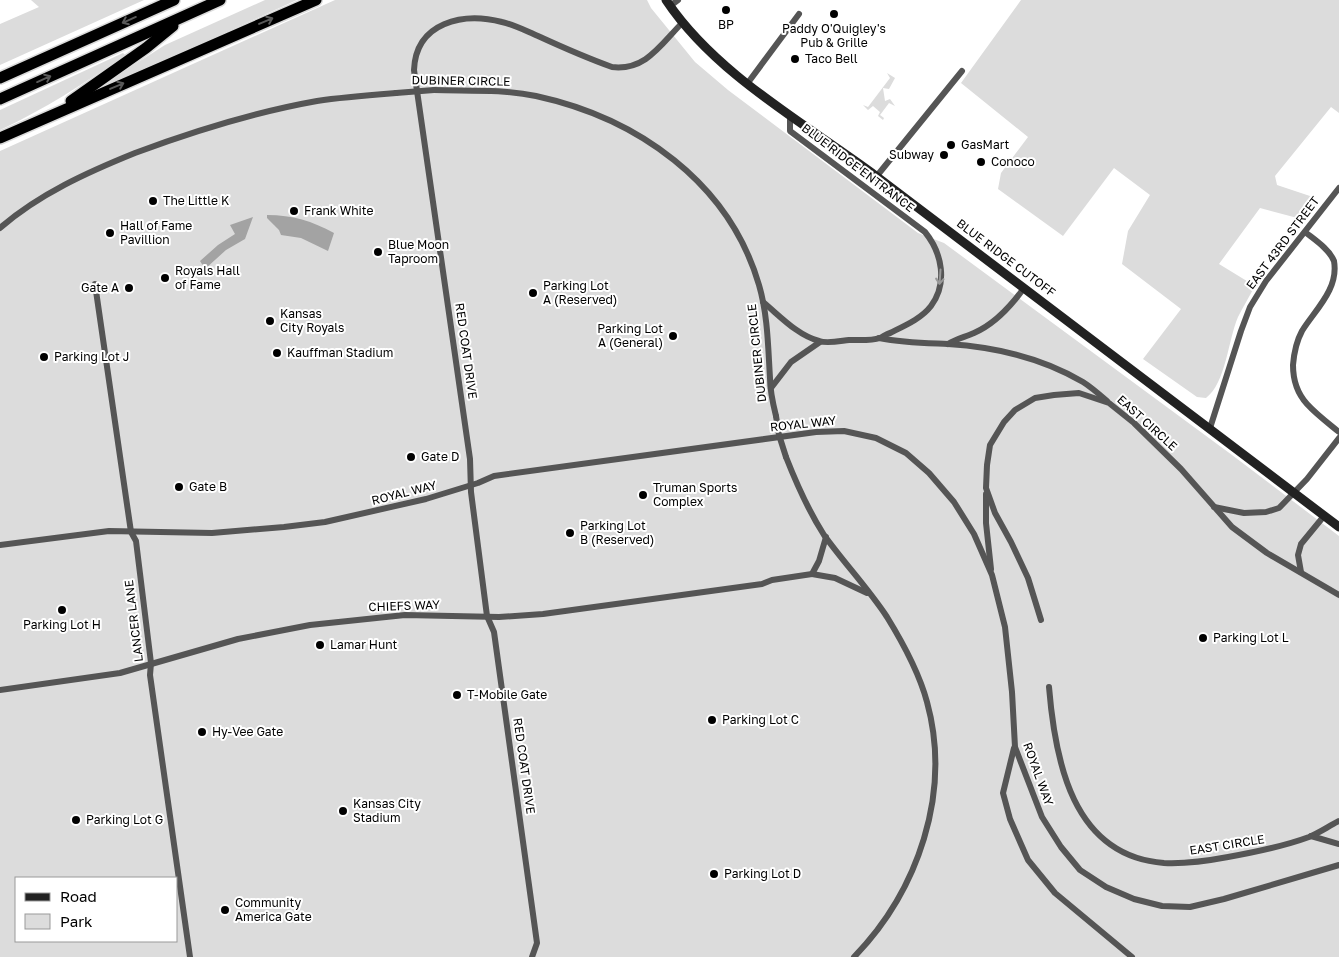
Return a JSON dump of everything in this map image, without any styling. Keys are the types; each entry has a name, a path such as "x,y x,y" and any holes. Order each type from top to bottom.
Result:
{"highway":[{"path":"0,78 174,0"},
{"path":"0,99 220,0"},
{"path":"0,138 316,0"},
{"path":"56,112 146,48 186,15"}],"main road":[{"name":"BLUE RIDGE CUTOFF","path":"672,2 683,22 698,39 747,84 876,177 1339,527"}],"street":[{"path":"747,84 798,14"},
{"name":"RED COAT DRIVE","path":"532,957 537,943 536,935 494,632 487,616 471,492 470,459 414,70 418,48 429,32 442,25 456,21 486,20 513,25 612,67 628,68 646,60 683,22"},
{"path":"876,177 962,71"},
{"name":"DUBINER CIRCLE","path":"0,228 29,206 70,182 106,165 174,139 289,106 352,96 434,90 494,91 536,96 560,102 631,131 656,145 675,159 697,179 734,227 752,264 763,302 769,340 771,388 779,435 799,492 826,537 886,617 909,657 921,682 932,724 935,779 929,819 911,874 903,892 886,920 854,957"},
{"name":"BLUE RIDGE ENTRANCE","path":"790,115 790,131 925,232 937,252 941,265 940,284 931,306 912,322 879,338"},
{"name":"EAST 43RD STREET","path":"1210,428 1250,307 1266,281 1339,188"},
{"path":"1304,232 1331,255 1335,264 1336,280 1332,291 1298,339 1294,355 1293,372 1298,390 1306,403 1339,432"},
{"name":"LANCER LANE","path":"95,284 131,532 136,541 151,663 151,684 190,957"},
{"path":"948,344 975,333 993,322 1011,306 1024,288"},
{"path":"763,302 792,326 820,342"},
{"path":"771,388 791,362 820,342 879,338 902,343 948,344 989,349 1024,356 1058,369 1084,383 1109,403"},
{"name":"EAST CIRCLE","path":"992,575 986,523 987,465 990,445 1004,422 1016,410 1035,398 1054,394 1079,394 1109,403 1134,422 1174,462 1232,527 1267,554 1339,595"},
{"name":"ROYAL WAY","path":"0,545 109,531 212,533 318,523 426,500 494,476 816,432 844,431 876,438 906,453 929,473 954,502 974,534 992,575 1005,627 1012,692 1014,747 1042,817 1060,847 1080,870 1106,887 1134,899 1162,906 1190,907 1224,899 1339,865"},
{"path":"1214,507 1244,513 1266,512 1279,508 1295,492 1339,438"},
{"name":"EAST CIRCLE","path":"986,488 995,513 1028,578 1041,620"},
{"path":"1301,572 1298,555 1301,544 1324,516"},
{"path":"812,574 819,561 826,537"},
{"name":"CHIEFS WAY","path":"0,690 120,673 244,638 310,625 405,615 487,616 543,614 762,584 772,580 812,574 835,578 870,594"},
{"name":"EAST CIRCLE","path":"1049,687 1051,718 1057,749 1077,809 1104,839 1128,854 1162,863 1193,863 1272,849 1311,836 1339,821"},
{"path":"1014,747 1003,793 1013,826 1028,860 1054,892 1132,957"},
{"path":"1311,836 1339,844"}],"green space":[{"path":"31,0 144,0 0,65 0,24 39,7"},
{"path":"265,0 297,0 103,88 121,73 165,45"},
{"name":"Truman Sports Complex","path":"335,0 647,0 651,8 695,62 728,90 918,233 944,243 1339,536 1339,957 0,957 0,151"},
{"path":"1021,0 1339,0 1339,113 1331,107 1275,176 1277,185 1313,197 1318,204 1305,220 1260,208 1219,264 1255,286 1238,317 1218,382 1206,398 1197,397 1143,359 1181,309 1122,264 1128,231 1150,195 1114,168 1063,236 998,189 1001,173 1028,137 961,83"},
{"path":"123,53 125,55 95,76 33,113 0,130 0,110"},
{"path":"887,73 895,78 889,89 883,88 885,101 890,99 895,106 889,103 880,115 884,118 883,120 878,116 880,112 873,106 868,110 863,105 868,107 890,78"}],"shaded area":[{"path":"267,215 285,216 302,220 334,233 328,251 301,238 281,235 279,230 267,218"},
{"path":"253,217 245,239 226,250 205,269 200,261 218,245 235,234 230,225"}],"place":[{"name":"BP","path":"726,10"},
{"name":"Paddy O'Quigley's Pub & Grille","path":"834,14"},
{"name":"Taco Bell","path":"795,59"},
{"name":"GasMart","path":"951,145"},
{"name":"Subway","path":"944,155"},
{"name":"Conoco","path":"981,162"},
{"name":"The Little K","path":"153,201"},
{"name":"Frank White","path":"294,211"},
{"name":"Hall of Fame Pavillion","path":"110,233"},
{"name":"Blue Moon Taproom","path":"378,252"},
{"name":"Royals Hall of Fame","path":"165,278"},
{"name":"Gate A","path":"129,288"},
{"name":"Parking Lot A (Reserved)","path":"533,293"},
{"name":"Kansas City Royals","path":"270,321"},
{"name":"Parking Lot A (General)","path":"673,336"},
{"name":"Kauffman Stadium","path":"277,353"},
{"name":"Parking Lot J","path":"44,357"},
{"name":"Gate D","path":"411,457"},
{"name":"Gate B","path":"179,487"},
{"name":"Truman Sports Complex","path":"643,495"},
{"name":"Parking Lot B (Reserved)","path":"570,533"},
{"name":"Parking Lot H","path":"62,610"},
{"name":"Parking Lot L","path":"1203,638"},
{"name":"Lamar Hunt","path":"320,645"},
{"name":"T-Mobile Gate","path":"457,695"},
{"name":"Parking Lot C","path":"712,720"},
{"name":"Hy-Vee Gate","path":"202,732"},
{"name":"Kansas City Stadium","path":"343,811"},
{"name":"Parking Lot G","path":"76,820"},
{"name":"Parking Lot D","path":"714,874"},
{"name":"Community America Gate","path":"225,910"}]}
